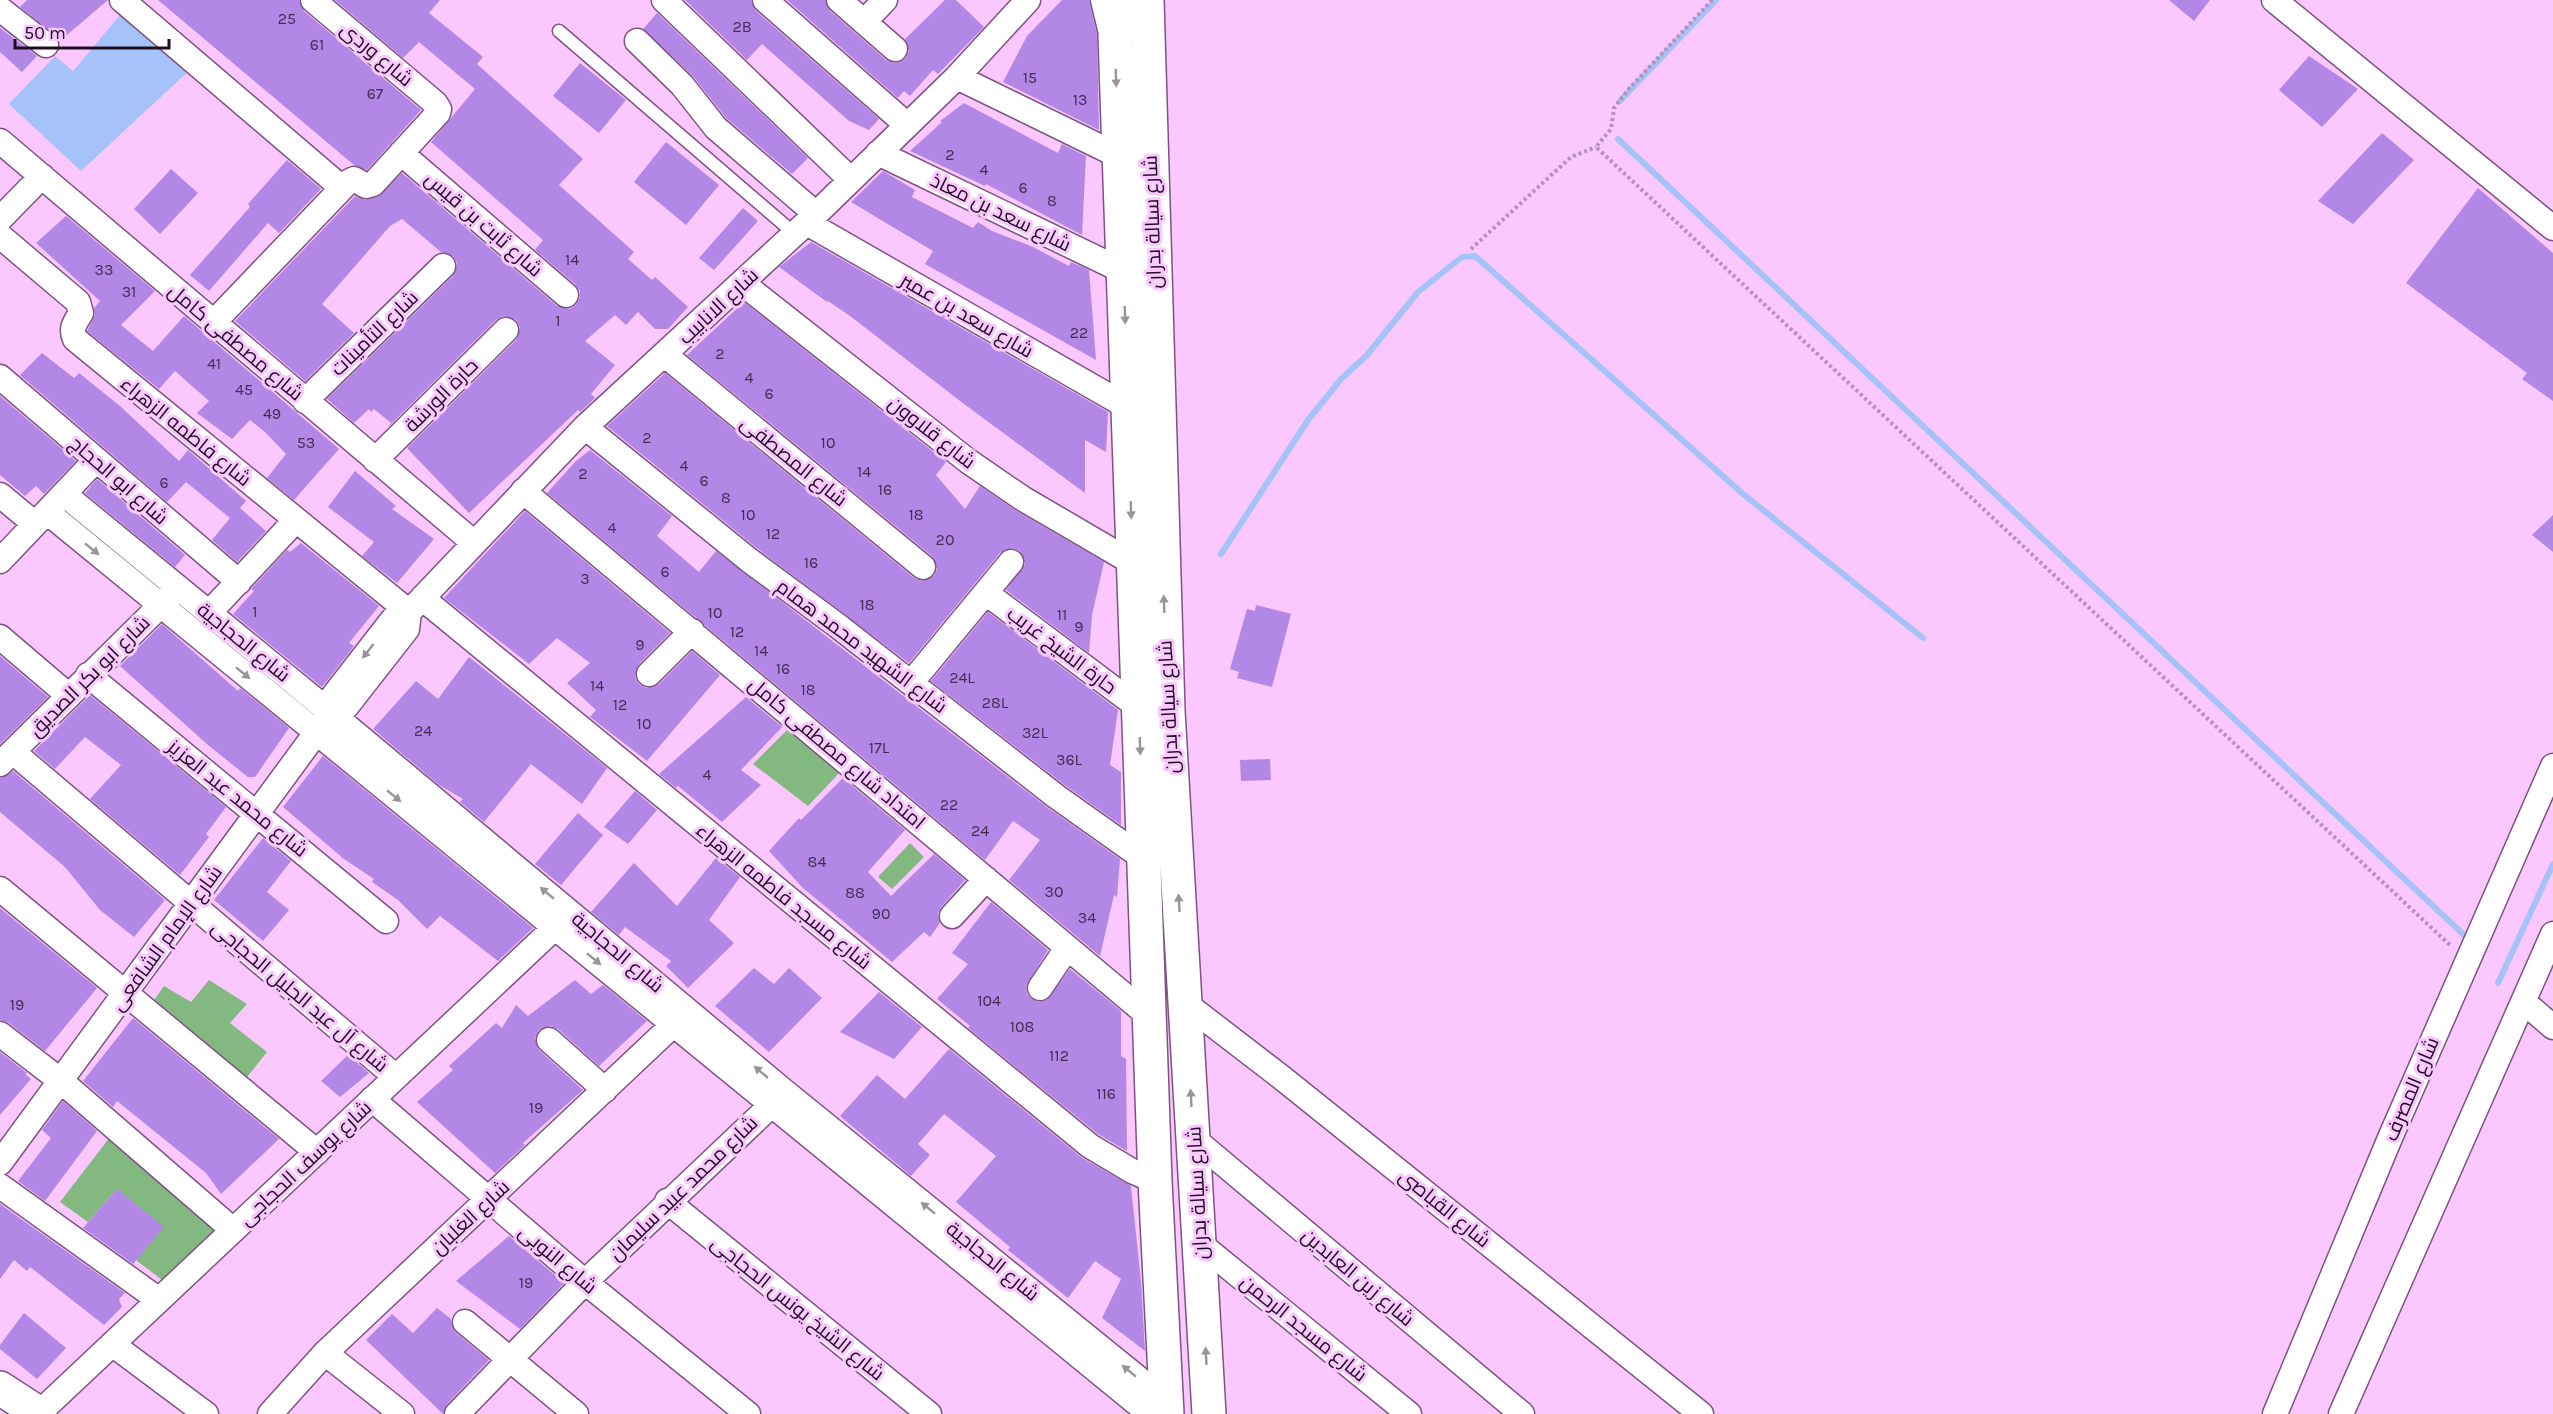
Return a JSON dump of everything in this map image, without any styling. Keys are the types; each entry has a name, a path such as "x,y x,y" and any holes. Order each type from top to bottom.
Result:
{"main road":[{"name":"شارع سيالة بدران","path":"1126,0 1115,37 1123,271 1141,343 1128,407 1155,1181 1166,1414"},
{"name":"شارع سيالة بدران","path":"1147,0 1141,343 1168,711 1209,1414"},
{"path":"0,1388 39,1414"}],"street":[{"path":"122,0 342,188"},
{"name":"شارع وردى","path":"313,0 435,103 439,109 436,116 401,153"},
{"path":"664,0 851,180"},
{"path":"765,0 908,125"},
{"path":"839,0 895,49"},
{"path":"864,22 885,0"},
{"name":"شارع الانابيب","path":"416,605 473,542 585,427 806,224 957,77 1028,0"},
{"name":"شارع سيالة بدران","path":"1106,0 1115,37"},
{"path":"2274,0 2553,228"},
{"path":"0,9 46,45"},
{"name":"شارع سعد بن عمير","path":"637,41 682,85 716,128 806,224 1128,407"},
{"path":"957,77 1119,156"},
{"name":"شارع مصطفى كامل","path":"0,141 473,542"},
{"path":"213,323 342,188 354,179 363,185 370,186 401,153"},
{"name":"شارع ثابت بن قيس","path":"401,153 566,295"},
{"name":"شارع سعد بن معاذ","path":"878,153 1123,271"},
{"path":"0,219 42,176"},
{"name":"شارع فاطمه الزهراء","path":"0,236 78,302 81,313 73,325 72,333 75,339 295,521 416,605"},
{"name":"شارع التأمينات","path":"305,401 443,266"},
{"name":"شارع قلاوون","path":"742,283 968,461 1022,498 1133,563"},
{"name":"حارة الورشة","path":"375,460 506,330"},
{"name":"شارع المصطفى","path":"665,355 923,567"},
{"name":"شارع ابو الحجاج","path":"0,377 239,582"},
{"name":"شارع الشهيد محمد همام","path":"585,427 749,560 1057,797 1143,858"},
{"path":"0,561 96,459"},
{"name":"امتداد شارع مصطفى كامل","path":"523,491 1149,1016"},
{"name":"شارع الحجاجية","path":"64,494 331,713 563,920 674,1024 778,1098"},
{"name":"شارع الحجاجية","path":"0,495 41,518 161,605 316,733 563,920 778,1098 1149,1387 1163,1404 1166,1414"},
{"path":"209,614 295,521"},
{"path":"911,683 1011,562"},
{"name":"شارع ابو بكر الصديق","path":"6,758 178,588"},
{"name":"حارة الشيخ غريب","path":"986,593 1138,707"},
{"name":"شارع الإمام الشافعى","path":"0,1163 331,713 332,698 351,672 393,619 416,605"},
{"name":"شارع مسجد فاطمه الزهراء","path":"416,605 1090,1146 1132,1171 1155,1181"},
{"path":"649,674 692,631"},
{"path":"0,637 69,696"},
{"name":"شارع محمد عبد العزيز","path":"88,675 386,921"},
{"name":"شارع آل عبد الجليل الحجاجى","path":"6,758 191,904 396,1077"},
{"name":"شارع المصرف","path":"2275,1414 2466,961 2553,766"},
{"path":"952,916 986,879"},
{"path":"0,889 317,1152"},
{"name":"شارع يوسف الحجاجى","path":"39,1414 563,920"},
{"path":"2341,1414 2553,934"},
{"path":"1040,988 1067,948"},
{"path":"2524,1002 2553,1027"},
{"name":"شارع القباصى","path":"1186,1004 1281,1077 1701,1414"},
{"name":"شارع الغلبان","path":"270,1414 325,1353 674,1024"},
{"path":"0,1034 61,1081 233,1230"},
{"path":"549,1040 605,1090"},
{"name":"شارع محمد عبيد سليمان","path":"457,1414 667,1201 778,1098"},
{"name":"شارع النوبى","path":"372,1099 585,1282 748,1414"},
{"name":"شارع زين العابدين","path":"1194,1139 1522,1414"},
{"path":"0,1186 159,1300"},
{"name":"شارع الشيخ يونس الحجاجى","path":"667,1201 929,1414"},
{"name":"شارع مسجد الرحمن","path":"1199,1243 1409,1414"},
{"path":"465,1322 511,1357 576,1414"},
{"path":"112,1344 206,1414"},
{"path":"325,1353 402,1414"}],"lane":[{"path":"559,31 806,224"}],"path":[{"path":"1471,249 1571,157 1596,147 1611,129 1614,108 1621,99 1712,0"},
{"path":"1596,147 2466,961"}],"green space":[{"path":"791,726 844,768 808,806 753,764"},
{"path":"910,843 924,857 892,889 878,877"},
{"path":"209,980 247,1004 230,1023 267,1052 243,1082 152,1003 164,986 191,1002"},
{"path":"110,1137 220,1225 166,1283 136,1260 117,1189 88,1222 60,1202"}],"water":[{"path":"125,9 193,67 81,171 9,104 55,56 73,71"}],"building":[{"path":"27,0 108,0 61,40 20,7"},
{"path":"158,0 299,0 304,11 421,110 367,170 354,165"},
{"path":"335,0 440,0 429,13 483,57 477,64 583,159 559,185 634,252 628,259 652,280 655,277 688,307 668,329 655,329 638,312 626,325 615,315 585,341 615,365 591,394 595,398 580,412 578,410 469,513 407,448 516,340 520,327 516,320 503,316 496,320 387,428 391,423 374,409 371,412 369,409 354,423 327,399 453,276 457,263 453,256 441,252 402,219 390,226 322,304 354,333 305,381 235,321 355,196 365,200 377,197 402,173 557,306 570,309 580,298 580,291 575,284 535,250 543,240 431,142 475,89 419,42 403,58"},
{"path":"685,0 751,0 756,11 879,119 869,130 849,121 762,44 747,60"},
{"path":"787,0 825,0 830,11 886,60 893,63 906,58 909,51 905,39 945,0 956,0 984,27 938,74 933,70 910,96 904,91 898,98"},
{"path":"1062,0 1089,0 1097,34 1099,130 1003,82 1027,36"},
{"path":"2169,0 2210,0 2194,21"},
{"path":"657,13 808,158 792,174 726,118 692,75 643,29"},
{"path":"0,28 37,56 22,72 0,52"},
{"path":"2309,56 2358,89 2322,127 2279,90"},
{"path":"580,63 626,100 599,133 553,96"},
{"path":"964,103 1058,153 1062,144 1086,156 1082,235 986,184 985,186 910,151 942,122 940,121"},
{"path":"2382,133 2414,160 2353,224 2318,201"},
{"path":"666,142 719,185 686,225 634,182"},
{"path":"287,160 321,189 279,233 268,223 209,291 190,275 250,207 248,204"},
{"path":"171,169 198,193 160,234 134,209"},
{"path":"883,171 915,190 912,197 973,228 978,222 992,231 1033,247 1069,266 1071,262 1089,270 1096,360 925,264 933,251 851,202"},
{"path":"2478,188 2553,253 2553,401 2522,379 2527,373 2406,283"},
{"path":"743,208 758,221 714,270 699,258"},
{"path":"66,216 155,291 121,325 153,351 184,316 339,449 294,500 267,478 286,454 265,432 250,420 232,439 197,413 209,401 175,371 159,389 87,331 95,315 94,308 100,301 36,243"},
{"path":"811,242 1108,412 1106,452 1085,440 1085,493 850,316 779,267"},
{"path":"744,302 946,462 936,475 965,509 980,486 1015,510 1104,562 1092,615 1089,653 1006,590 1025,564 1020,551 1013,548 1000,553 909,663 758,549 607,426 665,373 914,578 921,581 934,576 937,569 932,556 687,355"},
{"path":"42,353 74,378 79,373 120,406 179,461 188,450 246,501 240,508 266,531 237,562 212,540 230,518 186,482 167,502 20,375"},
{"path":"0,396 76,461 44,494 36,486 25,496 0,475"},
{"path":"590,450 672,516 657,536 699,572 716,551 1048,808 1120,859 1117,897 1114,895 1100,956 1009,880 1040,840 1013,821 985,860 547,493 576,461"},
{"path":"355,471 396,506 392,509 434,539 397,583 362,556 374,542 328,507"},
{"path":"97,479 185,555 175,567 85,493"},
{"path":"525,511 670,633 639,664 635,677 639,684 646,688 659,684 692,651 720,675 647,761 590,717 596,710 567,683 590,663 557,638 529,664 444,598"},
{"path":"2553,515 2553,552 2532,535"},
{"path":"301,543 379,606 349,643 354,646 322,687 233,614 254,591 251,589 287,550 290,552"},
{"path":"1256,605 1291,614 1272,687 1237,678 1239,672 1230,669 1247,609 1255,611"},
{"path":"988,612 1118,710 1110,765 1121,772 1121,825 1066,786 931,681"},
{"path":"162,624 238,691 240,688 289,728 255,777 248,777 208,745 120,666"},
{"path":"0,656 48,697 0,744"},
{"path":"469,657 607,768 582,804 531,764 484,822 460,802 463,799 439,785 373,729 416,681 438,699"},
{"path":"90,695 226,807 206,834 209,837 180,875 90,799 121,765 85,737 55,769 34,751"},
{"path":"746,697 782,727 741,770 761,785 722,822 678,786 676,788 659,774"},
{"path":"323,756 533,928 498,961 440,916 427,929 398,900 372,882 374,879 344,859 283,807"},
{"path":"1270,759 1271,780 1241,781 1240,760"},
{"path":"13,771 165,900 134,937 100,910 65,867 0,812 0,778"},
{"path":"843,778 905,830 868,872 891,896 934,854 965,880 941,907 938,913 940,923 930,937 924,932 892,962 803,888 769,851 799,818 801,820"},
{"path":"635,791 657,810 628,844 604,827"},
{"path":"578,813 603,835 561,885 535,864"},
{"path":"263,838 291,861 267,892 289,910 263,941 214,900"},
{"path":"716,858 740,877 709,920 734,943 688,988 666,966 671,961 625,927 619,935 591,912 634,863 677,906"},
{"path":"991,902 1048,950 1026,986 1027,994 1032,999 1038,1002 1047,1000 1070,969 1121,1011 1121,1056 1126,1059 1127,1151 1098,1134 968,1028 970,1026 937,999 968,964 952,953"},
{"path":"0,908 97,988 45,1051 9,1023 0,1020"},
{"path":"754,968 774,984 789,968 822,998 769,1052 715,1006"},
{"path":"575,980 591,994 603,985 647,1021 599,1066 558,1029 551,1026 539,1030 535,1038 539,1050 583,1090 523,1143 525,1145 495,1173 417,1102 453,1070 449,1066 496,1023 502,1028 516,1005 528,1016"},
{"path":"879,992 922,1027 894,1059 840,1032"},
{"path":"133,1018 279,1139 221,1194 206,1173 117,1101 113,1107 83,1081"},
{"path":"949,1049 1081,1157 1131,1186 1141,1282 1145,1351 1102,1318 1121,1279 1095,1261 1068,1298 1008,1250 1010,1247 956,1202 996,1156 944,1114 918,1144 930,1155 911,1176 840,1116 877,1075 905,1099"},
{"path":"0,1052 27,1073 25,1074 31,1079 0,1115"},
{"path":"348,1055 369,1073 340,1097 321,1081"},
{"path":"63,1101 97,1131 45,1201 18,1181 51,1138 42,1130"},
{"path":"117,1189 164,1227 133,1264 83,1228"},
{"path":"0,1204 125,1293 119,1299 122,1307 104,1325 30,1267 27,1271 14,1260 0,1279"},
{"path":"509,1236 564,1283 520,1329 456,1281"},
{"path":"437,1308 451,1319 456,1333 489,1360 447,1404 443,1414 366,1340 392,1314 413,1333"},
{"path":"24,1313 66,1348 37,1379 0,1349 0,1345"}],"waterway":[{"path":"1620,101 1716,0"},
{"path":"1618,139 2464,935"},
{"path":"1221,554 1308,420 1341,379 1367,355 1418,292 1462,257 1475,256 1743,494 1923,638"},
{"path":"2498,983 2553,864"}]}
